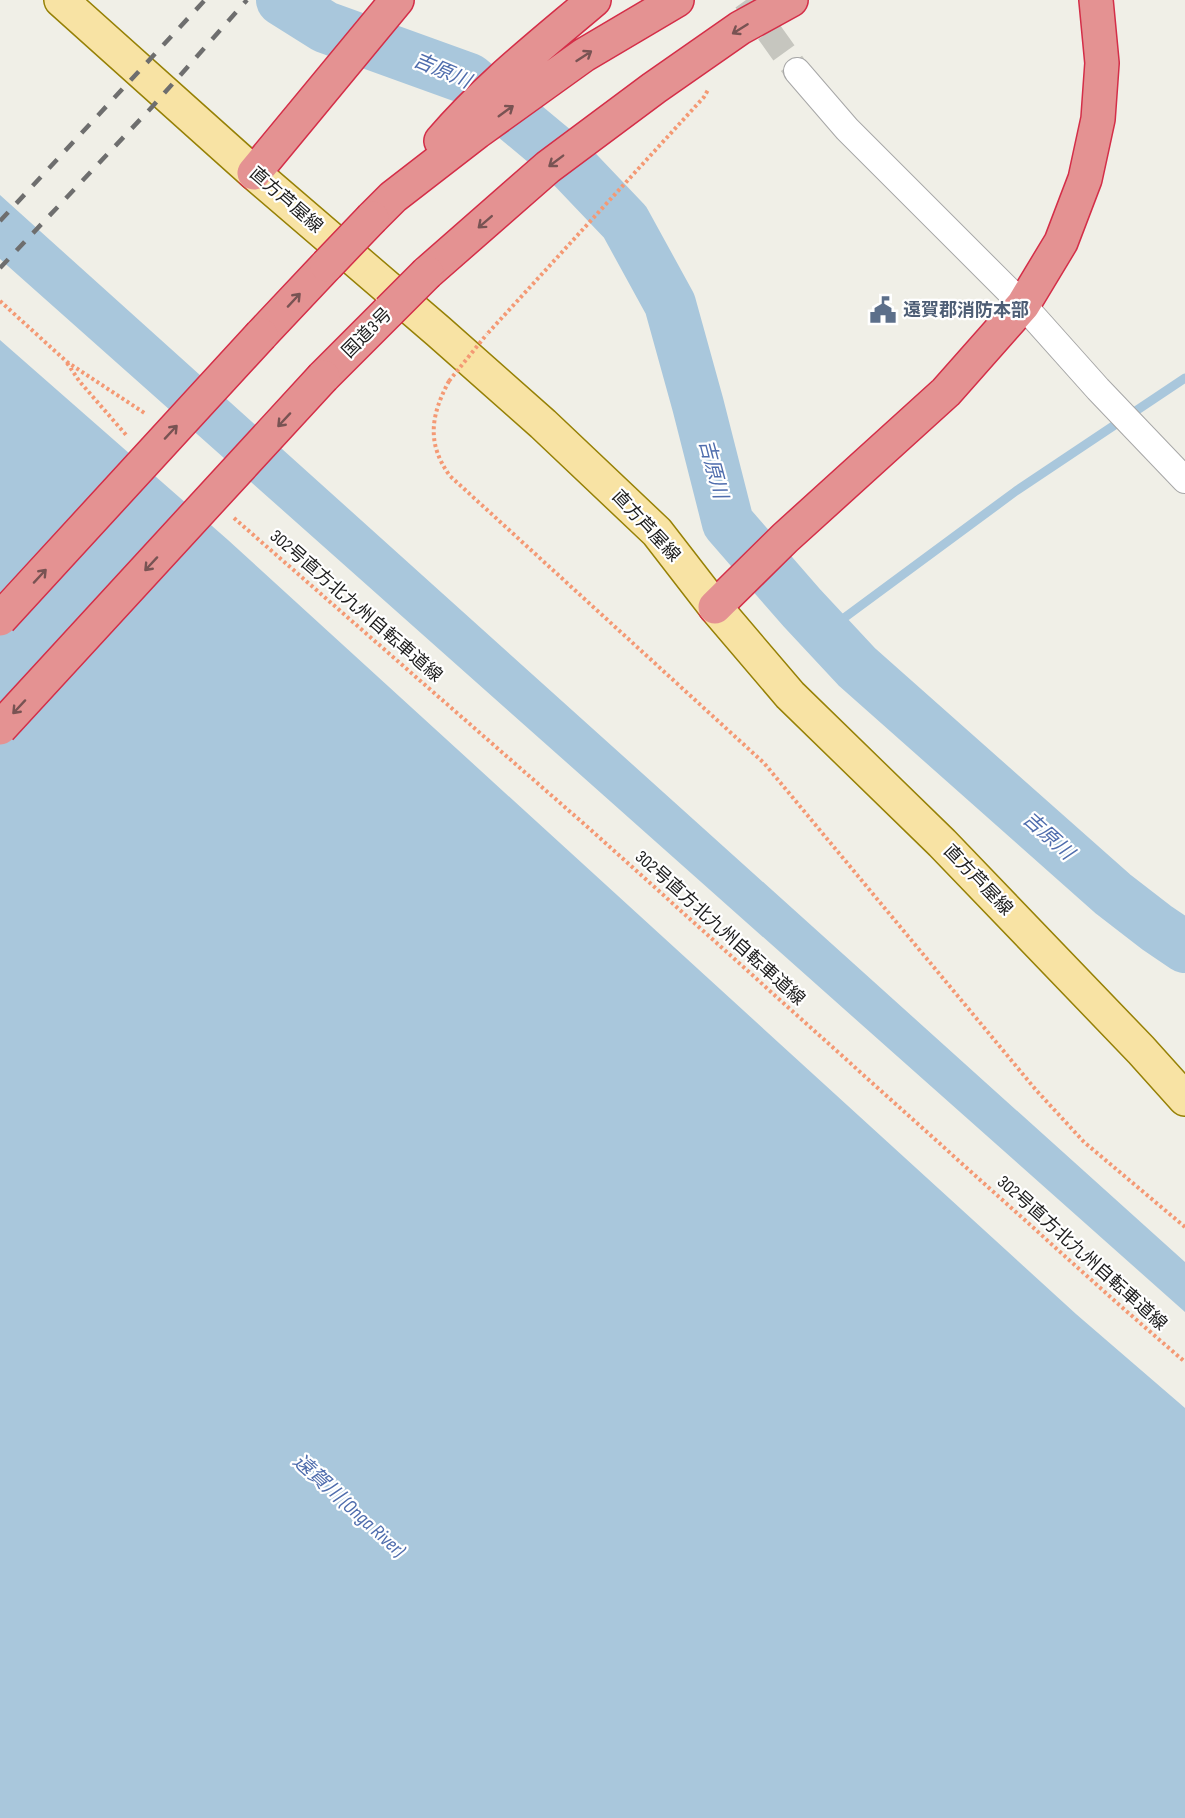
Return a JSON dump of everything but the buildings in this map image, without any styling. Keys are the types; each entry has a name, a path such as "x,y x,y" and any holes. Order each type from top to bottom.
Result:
{"highway":[{"path":"254,173 397,0"},
{"path":"0,619 382,207 469,125 525,79 594,0"},
{"path":"525,79 584,55 677,0"},
{"name":"国道3号","path":"0,728 323,377 427,273 548,167 584,140 731,35 791,0"},
{"path":"724,598 785,538 946,392 1023,305 1061,242 1084,179 1098,119 1102,63 1096,0"}],"main road":[{"name":"直方芦屋線","path":"61,0 254,173 543,424 657,532 724,598 790,695 942,843 1141,1050 1185,1099"}],"street":[{"path":"797,71 847,129 1023,305 1098,389 1185,480"}],"path":[{"path":"709,87 704,97 488,334 449,381 439,400 433,422 440,463 450,476 764,762 1036,1090 1084,1142 1185,1227"},
{"path":"0,301 67,362"},
{"name":"302号直方北九州自転車道線","path":"234,518 591,830 1185,1362"}],"water":[{"path":"0,195 1185,1262 1185,1312 0,259"},
{"name":"遠賀川 (Onga River)","path":"0,340 228,540 1076,1314 1185,1408 1185,1818 0,1818"}],"waterway":[{"name":"吉原川","path":"282,0 325,27 469,79 565,159 625,222 670,304 728,523 857,667 1113,894 1185,947"},
{"path":"825,632 1016,491 1185,378"}],"tunnel":[{"path":"746,0 797,71"}],"railway":[{"path":"0,221 205,0"},
{"path":"0,268 152,107 247,0"}],"place":[{"name":"遠賀郡消防本部","path":"883,310"}]}
